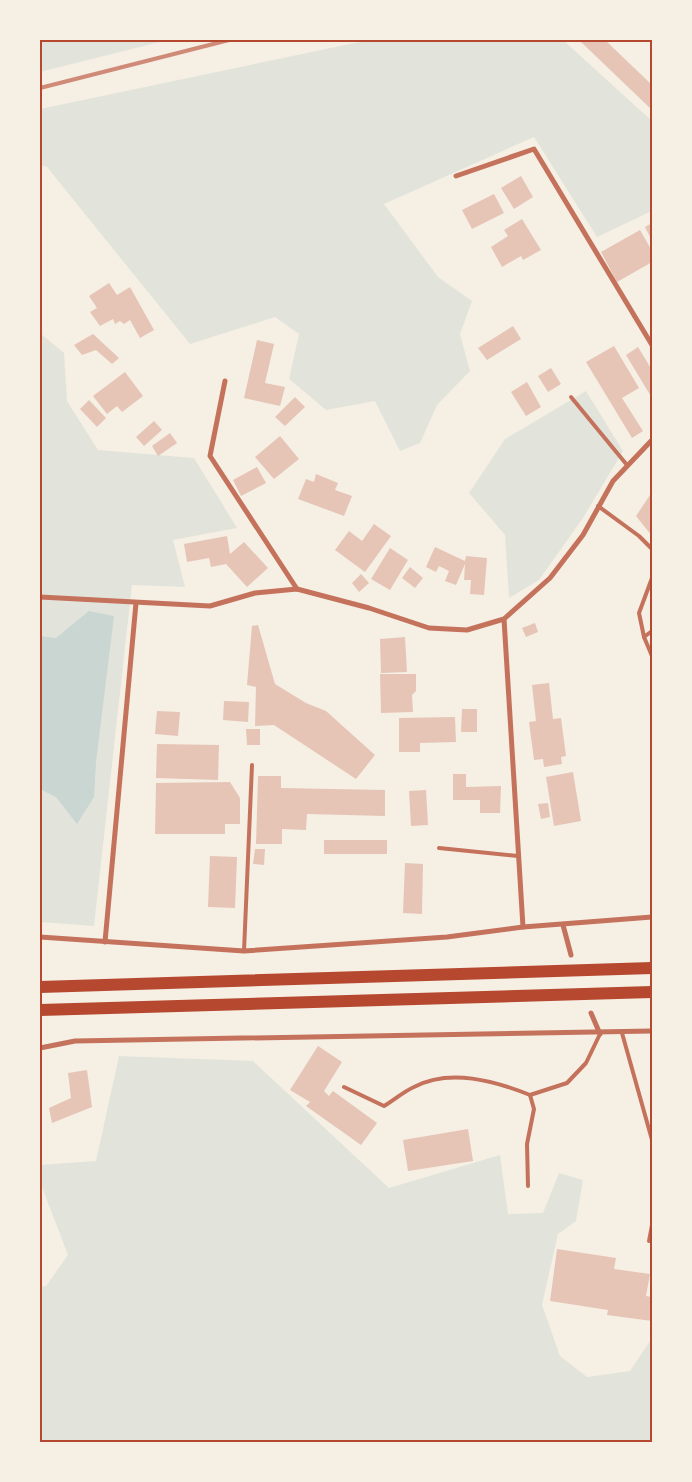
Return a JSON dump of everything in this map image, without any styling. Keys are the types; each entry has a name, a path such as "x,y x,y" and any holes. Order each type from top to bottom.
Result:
{"highway":[{"path":"40,987 652,968"},
{"path":"40,1010 652,992"}],"street":[{"path":"456,176 534,149 652,344"},
{"path":"225,381 210,456 298,589"},
{"path":"40,597 210,606 255,594 298,589 369,608 429,628 467,630 504,619 550,578 582,535 613,481 652,440"},
{"path":"105,942 136,603"},
{"path":"504,619 523,927"},
{"path":"40,937 244,951 447,937 523,927 652,917"},
{"path":"563,924 571,955"},
{"path":"591,1014 600,1034"},
{"path":"40,1048 74,1041 474,1033 600,1034 652,1031"}],"lane":[{"path":"571,397 627,465"},
{"path":"598,506 652,548"},
{"path":"652,578 639,613 644,637 652,656"},
{"path":"644,637 652,630"},
{"path":"244,951 252,765"},
{"path":"439,848 518,856"},
{"path":"622,1033 652,1140"},
{"path":"344,1087 384,1106 414,1086 440,1078 476,1079 502,1084 530,1095 567,1083 586,1063 600,1034"},
{"path":"528,1186 528,1144 534,1109 530,1095"},
{"path":"649,1240 652,1225"}],"shaded area":[{"path":"40,40 168,40 40,72"},
{"path":"369,40 563,40 652,121 652,211 597,237 534,137 384,204 438,277 472,301 460,334 470,371 437,405 420,443 400,451 375,401 326,410 289,379 299,334 275,317 190,344 47,167 40,165 40,109"},
{"path":"40,333 64,353 67,401 98,450 194,458 237,528 173,540 185,587 132,585 94,926 40,922"},
{"path":"586,391 623,451 583,518 539,580 509,598 505,535 469,493 505,439"},
{"path":"89,611 114,616 96,762 94,797 77,824 56,797 40,789 40,636 56,638"},
{"path":"119,1056 253,1061 389,1188 500,1155 508,1214 543,1213 559,1173 583,1180 576,1221 558,1234 542,1305 560,1356 587,1377 630,1371 652,1338 652,1442 40,1442 40,1287 46,1286 68,1255 40,1182 40,1165 96,1161"}],"building":[{"path":"579,40 605,40 652,85 652,110"},
{"path":"521,176 533,197 514,209 501,188"},
{"path":"494,194 504,213 472,229 462,210"},
{"path":"522,219 541,250 523,260 521,256 502,267 491,247 508,236 504,230"},
{"path":"652,223 652,241 645,227"},
{"path":"640,230 652,251 652,262 617,282 601,252"},
{"path":"109,283 117,295 130,287 154,330 140,338 130,320 124,324 120,321 115,324 113,319 100,326 90,312 97,308 89,296"},
{"path":"513,326 521,339 487,360 478,348"},
{"path":"93,334 119,358 112,364 96,350 82,355 74,345"},
{"path":"257,340 274,344 265,383 285,387 280,406 244,398"},
{"path":"614,346 639,388 622,398 643,431 632,438 586,362"},
{"path":"638,347 652,370 652,398 626,355"},
{"path":"551,368 561,384 548,392 538,376"},
{"path":"125,372 143,396 122,412 117,406 107,414 93,396"},
{"path":"527,382 541,407 526,416 511,392"},
{"path":"295,397 305,407 285,426 275,417"},
{"path":"89,400 106,418 97,427 80,409"},
{"path":"154,421 162,430 144,446 136,437"},
{"path":"170,433 177,443 158,456 152,446"},
{"path":"280,436 299,459 274,479 255,457"},
{"path":"257,467 266,483 241,496 233,480"},
{"path":"316,474 338,483 335,490 352,496 344,516 298,499 306,479 314,482"},
{"path":"652,492 652,536 636,516"},
{"path":"374,524 391,536 365,572 335,550 349,531 362,541"},
{"path":"227,536 230,554 244,542 268,568 247,587 226,564 211,567 209,558 187,562 184,544"},
{"path":"435,547 465,561 466,556 487,558 484,595 470,594 471,580 464,580 465,564 456,585 445,581 449,571 439,566 436,572 426,567"},
{"path":"390,548 408,560 390,590 371,579"},
{"path":"410,567 423,578 415,588 402,578"},
{"path":"361,574 369,583 359,592 352,583"},
{"path":"535,623 538,632 526,637 522,628"},
{"path":"258,625 275,684 306,703 326,711 375,755 356,779 274,725 255,726 256,687 247,685 252,626"},
{"path":"405,637 407,672 381,673 380,639"},
{"path":"380,674 416,674 416,691 412,695 413,712 381,713"},
{"path":"549,683 553,719 561,718 566,756 561,757 562,764 544,767 543,759 534,760 529,722 536,721 532,685"},
{"path":"224,701 249,702 248,722 223,720"},
{"path":"462,709 477,709 477,732 461,732"},
{"path":"157,711 180,712 178,736 155,734"},
{"path":"455,717 456,742 420,743 420,752 399,752 399,718"},
{"path":"246,729 260,729 260,745 247,745"},
{"path":"157,744 219,745 218,780 156,778"},
{"path":"573,772 581,821 554,826 546,777"},
{"path":"453,774 466,774 466,787 501,786 500,813 480,813 480,800 453,800"},
{"path":"258,776 281,776 281,788 385,790 385,816 307,814 306,830 282,829 282,844 256,844"},
{"path":"230,782 240,798 240,824 225,824 225,834 155,834 156,783"},
{"path":"426,790 428,825 411,826 409,791"},
{"path":"548,803 550,817 541,819 538,804"},
{"path":"324,840 387,840 387,854 324,854"},
{"path":"255,849 265,849 264,865 253,864"},
{"path":"210,856 237,857 235,908 208,907"},
{"path":"405,863 423,864 422,914 403,913"},
{"path":"318,1046 342,1062 324,1091 329,1096 333,1091 377,1123 361,1145 306,1106 310,1102 290,1090"},
{"path":"87,1070 92,1107 52,1123 49,1108 71,1098 68,1073"},
{"path":"468,1129 473,1161 408,1171 403,1140"},
{"path":"557,1249 616,1258 614,1269 650,1274 646,1296 652,1297 652,1321 607,1315 608,1310 550,1301"}],"railway":[{"path":"40,88 229,40"}]}
